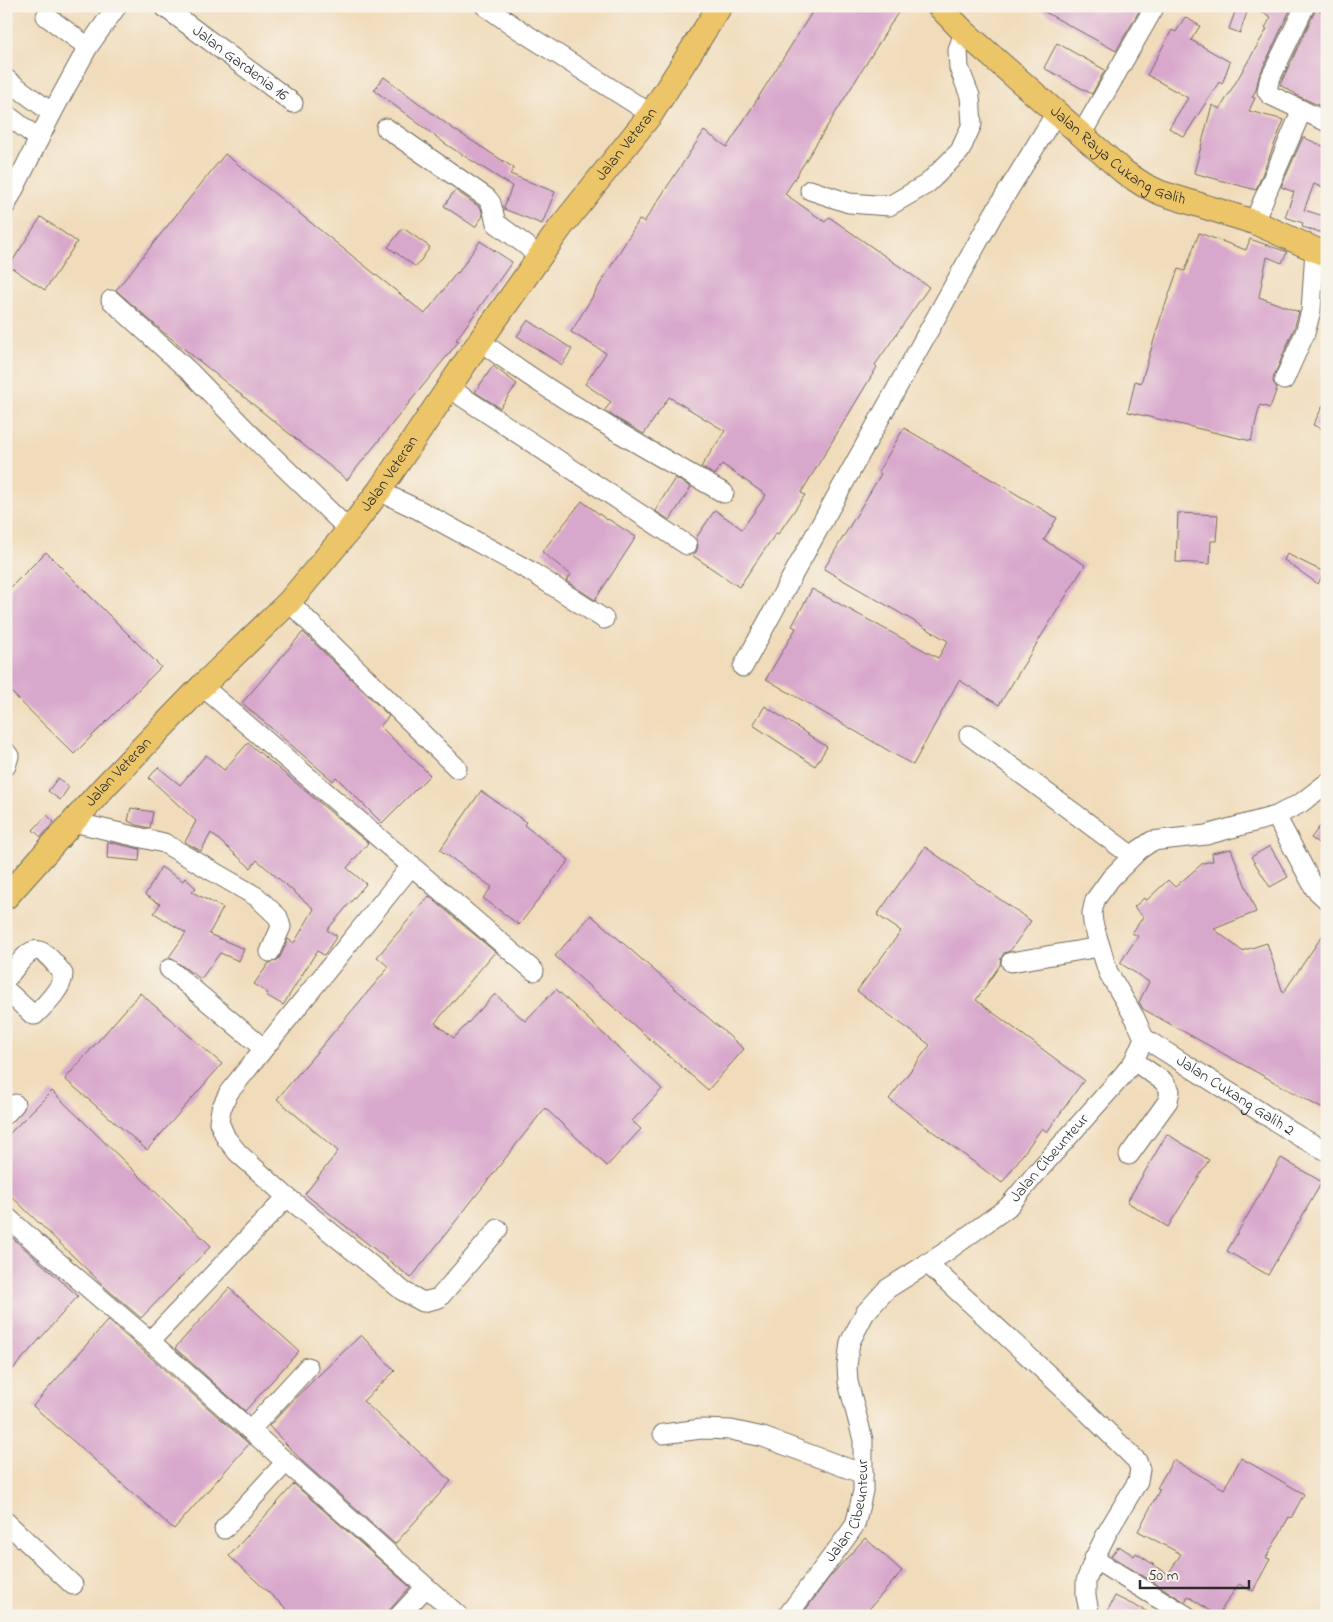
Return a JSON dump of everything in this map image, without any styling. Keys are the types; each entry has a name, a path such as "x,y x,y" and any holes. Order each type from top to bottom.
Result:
{"main road":[{"name":"Jalan Veteran","path":"6,897 106,785 202,686 289,602 349,530 379,491 538,258 651,114 720,6"},
{"name":"Jalan Raya Cukang Galih","path":"942,7 964,32 1108,160 1144,185 1161,193 1254,222 1321,252"}],"street":[{"path":"6,206 52,113 88,47 117,6"},
{"name":"Jalan Gardenia 16","path":"163,6 292,103"},
{"path":"485,6 651,114"},
{"path":"1081,135 1156,6"},
{"path":"1305,6 1269,81 1267,92 1270,96 1327,122"},
{"path":"46,16 88,47"},
{"path":"810,190 849,203 889,206 927,184 960,151 972,124 970,96 959,68 958,50 964,32"},
{"path":"6,79 52,113"},
{"path":"1254,222 1302,110"},
{"path":"743,667 993,215 1056,113"},
{"path":"6,114 39,139"},
{"path":"386,128 487,198 491,203 496,223 527,246 538,258"},
{"path":"1284,380 1305,333 1311,311 1321,252"},
{"path":"111,300 174,357 349,530"},
{"path":"480,341 571,404 724,492"},
{"path":"449,388 687,545"},
{"path":"379,491 419,510 530,571 604,620"},
{"path":"289,602 457,768"},
{"path":"202,686 534,971"},
{"path":"969,735 1132,856"},
{"path":"1144,1038 1135,1018 1108,972 1093,923 1092,913 1095,900 1110,878 1132,856 1152,841 1206,836 1276,816 1301,803 1327,783"},
{"path":"1276,816 1315,889 1327,900"},
{"path":"73,822 164,843 257,897 278,917 281,927 270,952"},
{"path":"412,865 229,1092 221,1109 219,1122 226,1138 238,1153 287,1197 403,1291 423,1302 439,1298 498,1229"},
{"path":"1011,962 1100,947"},
{"path":"6,978 32,950 45,954 63,974 59,987 36,1015 33,1015 6,990"},
{"path":"169,968 263,1048"},
{"name":"Jalan Cibeunteur","path":"787,1616 855,1525 863,1491 863,1440 848,1382 847,1366 850,1342 865,1313 888,1289 947,1251 1008,1207 1134,1061 1144,1038"},
{"name":"Jalan Cukang Galih 2","path":"1144,1038 1300,1137 1327,1151"},
{"path":"1129,1155 1168,1101 1170,1091 1163,1081 1134,1061"},
{"path":"150,1341 287,1197"},
{"path":"6,1216 150,1341 459,1616"},
{"path":"927,1263 1066,1391 1137,1461 1140,1469 1138,1481 1108,1531 1086,1581 1086,1596 1090,1616"},
{"path":"250,1430 308,1367"},
{"path":"663,1434 701,1429 731,1430 763,1437 863,1474"},
{"path":"224,1529 286,1462"},
{"path":"6,1522 73,1585"},
{"path":"1094,1560 1188,1616"},
{"path":"399,1616 426,1587"},
{"path":"1076,1616 1086,1596"}],"building":[{"path":"816,6 902,6 785,194 825,222 829,217 929,287 875,365 877,367 801,493 805,495 739,587 692,555 696,552 698,546 696,538 715,510 742,529 766,495 722,464 715,475 701,467 725,431 669,397 644,434 614,417 605,410 611,402 585,384 606,353 571,332 639,220 644,222 704,131 727,147"},
{"path":"1034,6 1142,6 1116,51"},
{"path":"1237,6 1249,6 1240,33 1229,29"},
{"path":"1252,6 1292,6 1259,76 1256,90 1252,97 1255,98 1249,111 1284,120 1256,190 1194,173 1212,105 1220,109 1267,29 1265,28 1271,17"},
{"path":"1316,9 1327,15 1327,109 1296,95 1280,85"},
{"path":"1185,17 1200,26 1191,40 1230,62 1222,84 1219,82 1184,137 1169,128 1188,98 1147,75 1172,30 1176,32"},
{"path":"1057,43 1105,70 1092,94 1044,68"},
{"path":"384,77 452,128 514,168 510,174 555,192 542,224 504,209 512,186 447,145 374,90"},
{"path":"1303,137 1327,148 1327,190 1314,184 1304,210 1327,217 1327,234 1302,227 1303,223 1285,217 1294,192 1281,187"},
{"path":"225,154 425,314 458,273 480,241 512,262 456,340 459,341 347,480 162,331 116,290"},
{"path":"455,190 481,208 483,216 475,227 444,206"},
{"path":"41,217 77,242 45,290 9,266"},
{"path":"403,228 430,247 416,267 388,247"},
{"path":"1199,233 1246,250 1250,239 1287,252 1282,263 1267,257 1259,297 1299,312 1294,329 1274,376 1273,382 1277,388 1270,408 1260,405 1251,441 1128,412 1135,381 1141,383 1178,269 1185,271"},
{"path":"528,320 572,349 562,365 517,336"},
{"path":"493,366 517,384 500,408 475,392"},
{"path":"1327,398 1327,431 1313,425"},
{"path":"904,428 1057,518 1044,540 1085,565 999,705 959,680 913,765 766,679 796,628 792,626 812,589 938,658 948,641 824,569 881,474 878,472"},
{"path":"675,478 691,487 670,520 655,511"},
{"path":"582,501 607,520 636,537 595,600 566,581 571,575 542,552"},
{"path":"1178,513 1218,515 1216,541 1211,541 1210,564 1176,562"},
{"path":"46,552 161,667 74,754 6,687 6,592"},
{"path":"1287,554 1324,572 1318,584 1284,560"},
{"path":"303,632 389,716 380,726 430,775 382,823 336,777 333,781 242,703"},
{"path":"765,706 827,747 815,766 753,725"},
{"path":"248,743 368,843 347,868 366,884 327,930 337,936 324,955 317,951 283,1005 266,995 268,993 254,984 269,963 276,961 280,957 288,939 294,943 314,909 257,860 251,868 211,833 201,851 185,842 196,821 149,778 158,767 180,785 206,755 224,770"},
{"path":"58,778 69,787 60,800 48,791"},
{"path":"481,791 526,822 524,825 569,860 519,925 483,898 492,887 440,850"},
{"path":"131,808 153,812 150,828 128,821"},
{"path":"47,815 54,822 41,837 33,830"},
{"path":"1327,817 1327,849 1311,838"},
{"path":"108,842 140,849 139,861 107,858"},
{"path":"1270,846 1288,877 1270,887 1251,857"},
{"path":"925,847 1031,921 1010,951 1004,953 1000,965 976,1000 1084,1080 1047,1132 1042,1128 1002,1183 889,1099 930,1045 857,991 901,931 877,915"},
{"path":"1231,849 1256,912 1214,929 1242,951 1267,943 1283,993 1327,929 1327,1109 1322,1106 1321,1108 1143,1009 1139,1002 1149,982 1120,963 1138,936 1132,933 1143,917 1134,907 1144,898 1146,901 1168,880 1175,887 1203,863 1213,861 1212,853"},
{"path":"161,867 183,881 185,878 196,888 192,892 223,908 209,934 244,949 239,961 220,953 201,979 169,957 186,933 154,913 160,904 145,895"},
{"path":"429,896 495,952 435,1023 454,1038 495,994 525,1021 556,989 662,1089 632,1121 641,1129 607,1166 545,1108 411,1278 305,1194 338,1151 277,1099 389,967 377,957"},
{"path":"591,915 744,1049 708,1090 555,956"},
{"path":"140,993 222,1064 147,1150 65,1079"},
{"path":"52,1091 211,1246 141,1318 107,1289 6,1191 6,1137"},
{"path":"1167,1134 1209,1160 1168,1227 1127,1202"},
{"path":"1281,1158 1322,1182 1268,1275 1227,1251"},
{"path":"6,1232 78,1296 6,1377"},
{"path":"229,1288 299,1351 245,1411 175,1348"},
{"path":"108,1320 249,1444 174,1529 33,1406"},
{"path":"361,1335 395,1371 363,1401 451,1481 395,1544 303,1462 269,1426 297,1396"},
{"path":"1241,1458 1304,1494 1266,1558 1270,1559 1253,1591 1239,1584 1217,1616 1188,1596 1185,1602 1111,1556 1119,1546 1134,1556 1136,1553 1168,1574 1181,1554 1138,1531 1160,1489 1157,1488 1173,1460 1224,1489"},
{"path":"294,1484 410,1587 384,1616 294,1616 229,1556"},
{"path":"865,1538 902,1571 863,1616 801,1616 829,1578"},
{"path":"1115,1596 1156,1616 1105,1616"}]}
